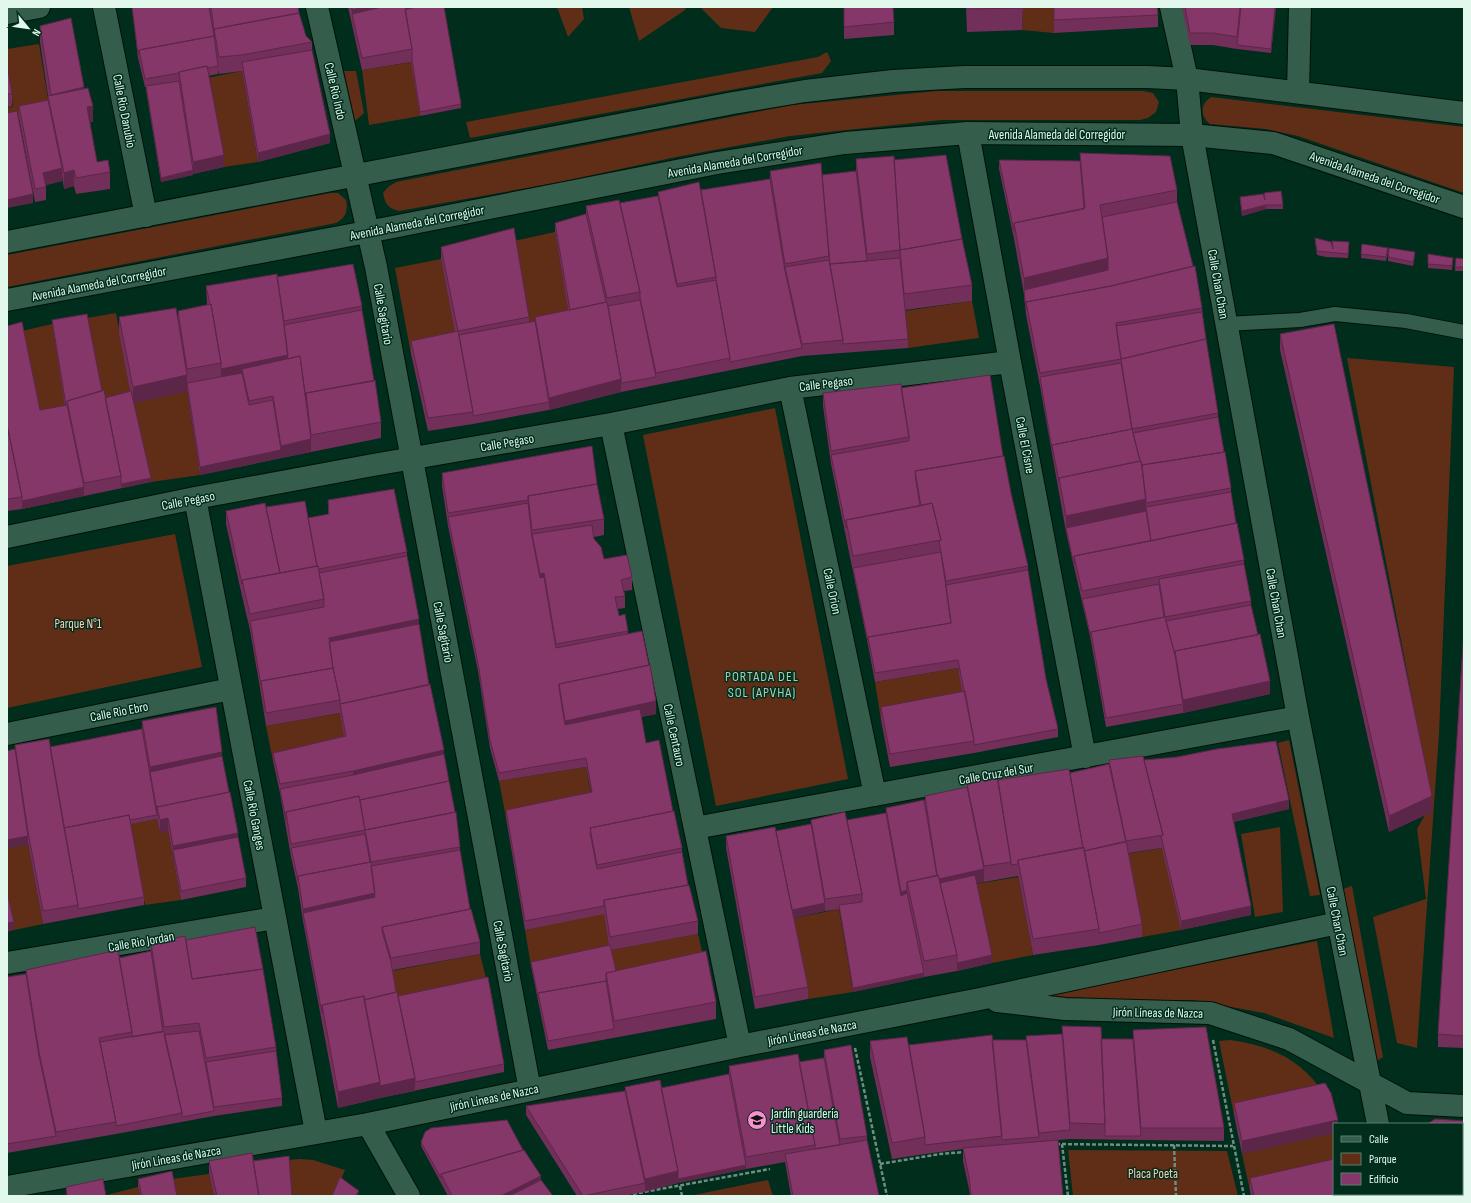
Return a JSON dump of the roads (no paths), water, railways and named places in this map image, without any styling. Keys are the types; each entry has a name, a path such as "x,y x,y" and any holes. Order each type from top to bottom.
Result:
{"street":[{"path":"7,13 39,7"},
{"name":"Calle Rio Danubio","path":"104,7 146,216"},
{"name":"Calle Rio Indo","path":"317,7 356,175"},
{"name":"Calle Chan Chan","path":"1171,7 1187,79 1192,135 1298,717 1378,1123"},
{"path":"1298,92 1300,7"},
{"path":"7,242 805,91 893,81 964,77 1147,77 1187,79 1464,113"},
{"name":"Avenida Alameda del Corregidor","path":"7,300 368,232 717,163 845,143 968,133 1192,135 1273,143 1464,207"},
{"name":"Calle El Cisne","path":"968,133 1085,757"},
{"name":"Calle Sagitario","path":"356,175 530,1090"},
{"name":"Calle Pegaso","path":"7,537 195,498 411,458 611,424 790,388 1010,362"},
{"name":"Calle Orion","path":"790,388 875,795"},
{"name":"Calle Centauro","path":"611,424 740,1046"},
{"name":"Calle Rio Ganges","path":"195,498 316,1132"},
{"name":"Calle Rio Ebro","path":"7,734 231,689"},
{"name":"Calle Cruz del Sur","path":"695,828 1298,717"},
{"name":"Calle Rio Jordan","path":"7,963 275,918"},
{"name":"Jirón Líneas de Nazca","path":"7,1187 368,1124 740,1046 980,999 1338,923"},
{"name":"Jirón Líneas de Nazca","path":"980,999 1065,1009 1210,1013 1289,1038 1407,1103 1464,1106"},
{"path":"368,1124 409,1196"}],"lane":[{"path":"1226,324 1300,320 1335,314 1406,321 1464,332"}],"place":[{"name":"Jardín guardería Little Kids","path":"757,1120"}],"district":[{"name":"PORTADA DEL SOL (APVHA)","path":"762,684"}],"park label":[{"name":"Parque N°1","path":"78,623"},
{"name":"Placa Poeta","path":"1153,1173"}]}
